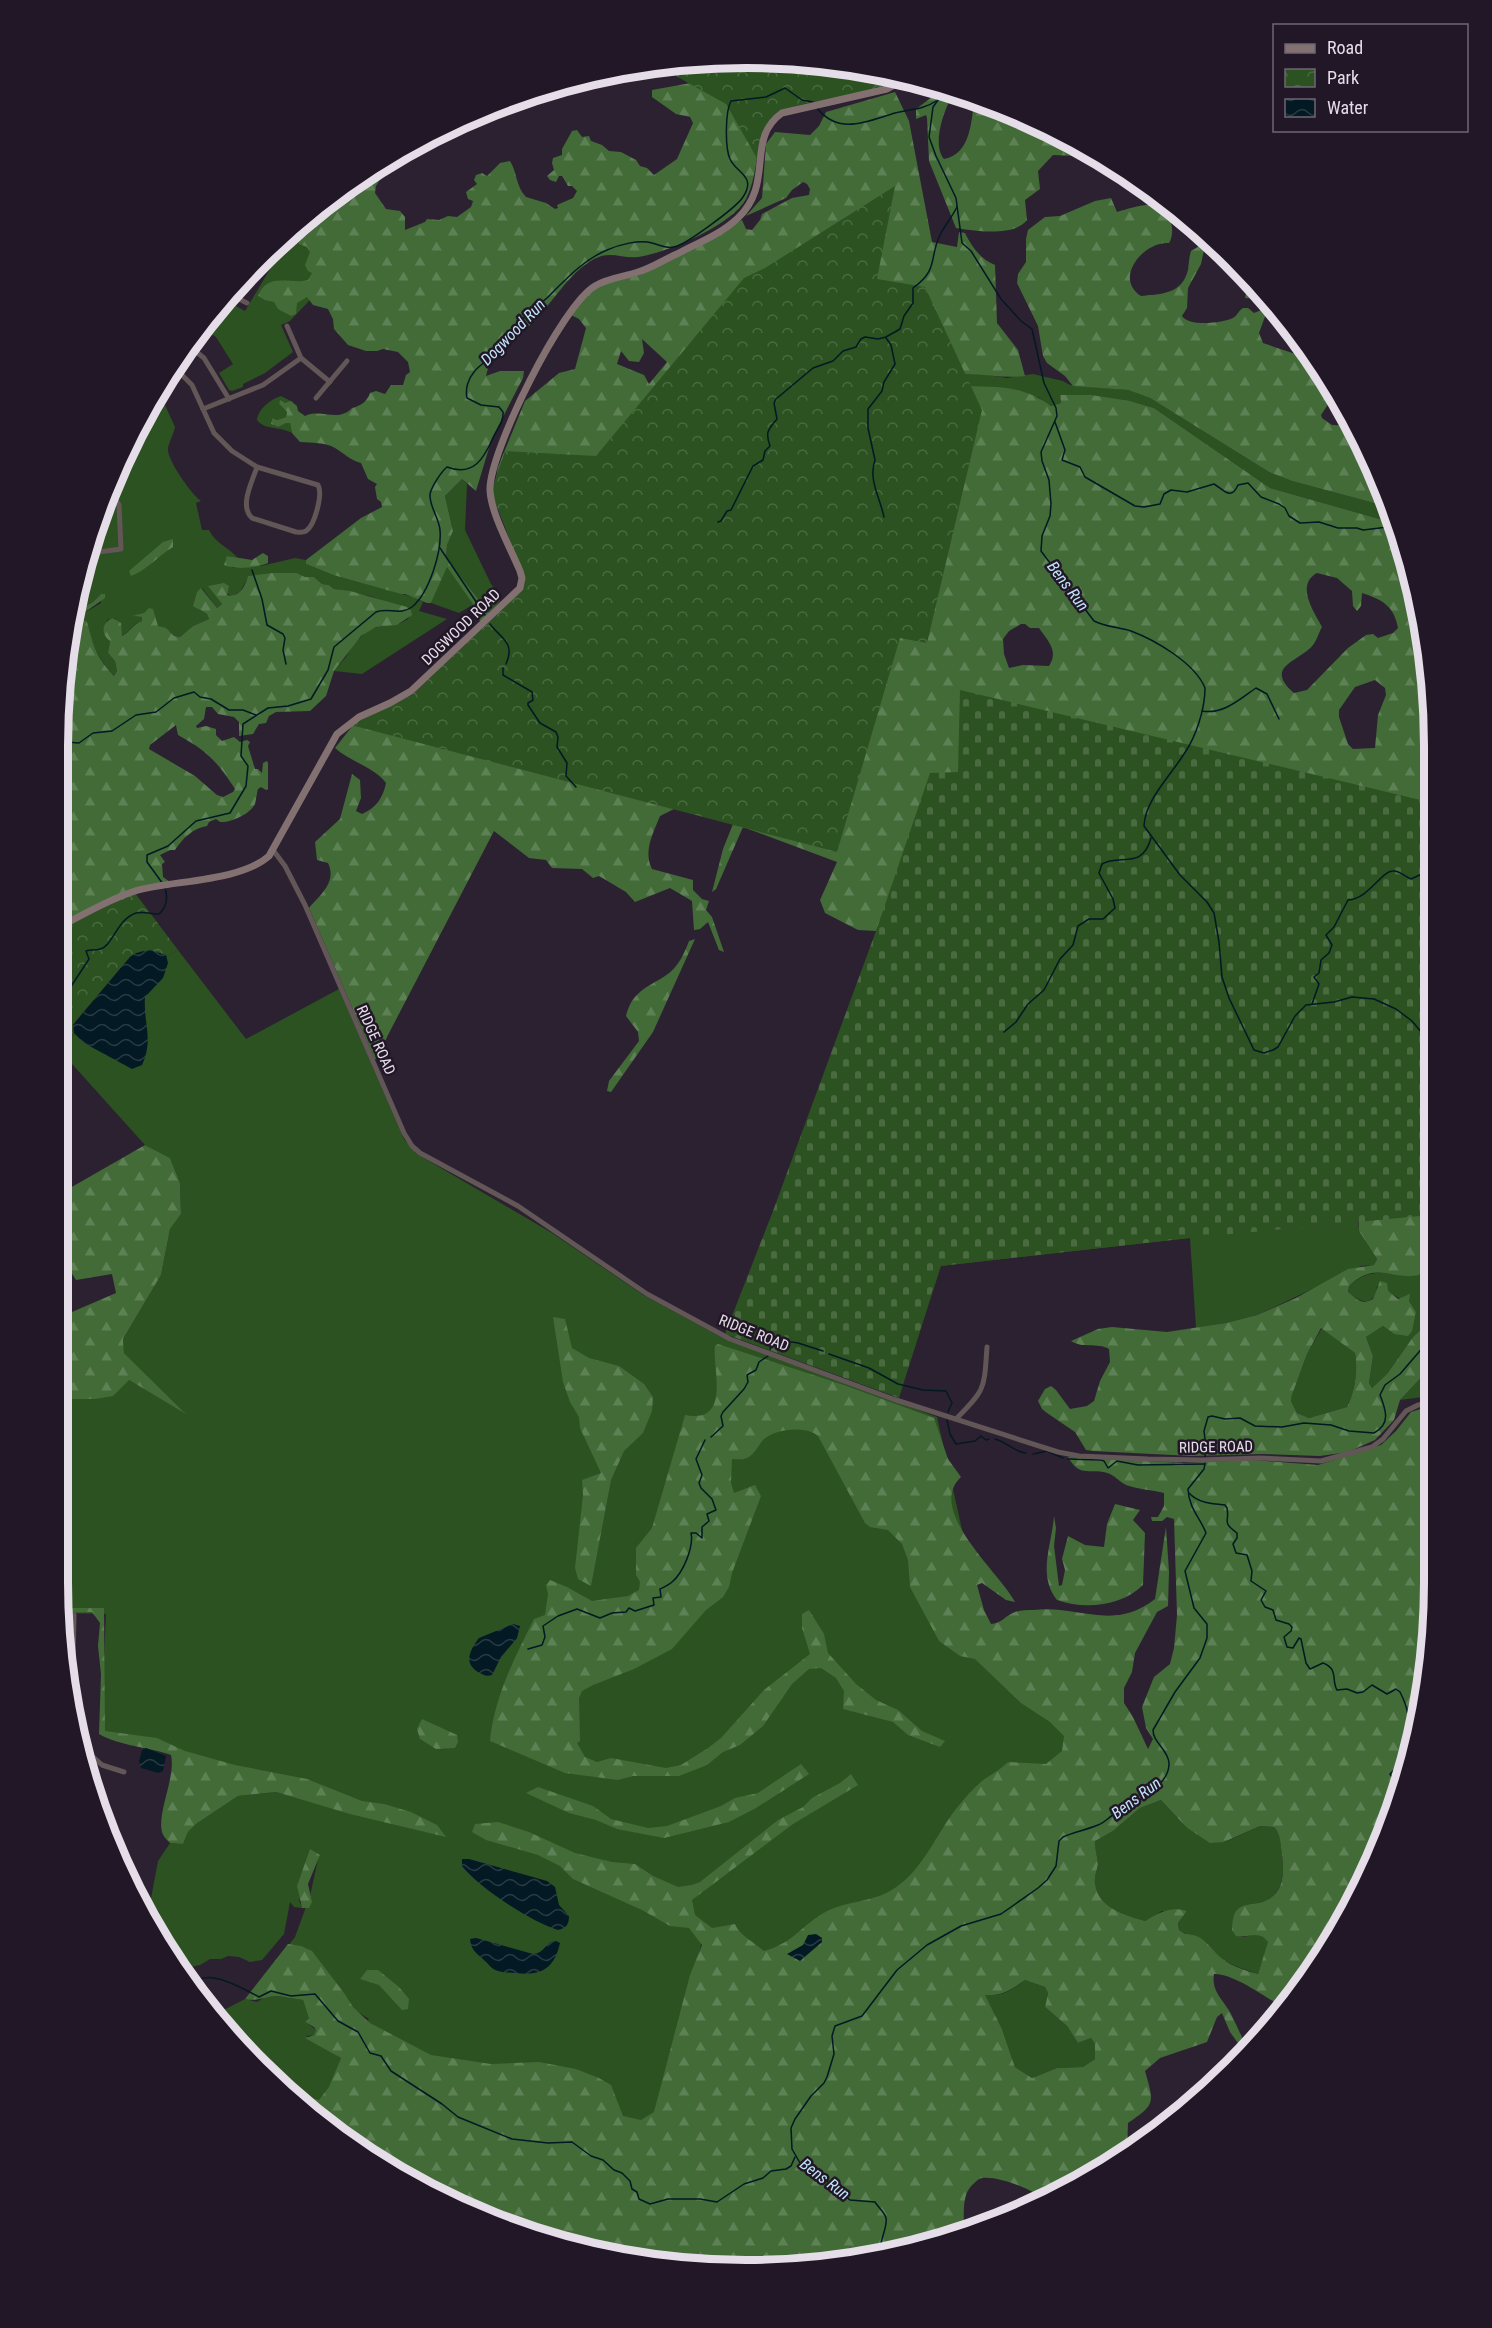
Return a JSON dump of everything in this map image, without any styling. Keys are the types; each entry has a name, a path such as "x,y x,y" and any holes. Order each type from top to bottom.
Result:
{"street":[{"name":"DOGWOOD ROAD","path":"68,923 128,894 220,875 253,866 264,860 273,850 330,744 343,728 359,717 411,691 520,588 522,578 491,496 491,479 522,394 575,305 595,286 649,268 728,227 753,199 759,179 763,140 771,123 782,113 887,89 895,85"},
{"path":"238,297 246,303"},
{"path":"287,326 301,358 330,382"},
{"path":"195,351 204,358 229,399"},
{"path":"203,409 263,385 301,358"},
{"path":"316,398 347,362"},
{"path":"180,373 192,385 214,433 232,452 257,467 318,485 321,496 308,529 296,532 252,518 248,514 246,504 257,467"},
{"path":"96,552 121,549 119,505 114,499"},
{"name":"RIDGE ROAD","path":"273,850 285,866 305,905 404,1133 416,1150 518,1206 647,1294 730,1340 893,1399 1030,1444 1068,1454 1202,1460 1260,1458 1321,1461 1372,1448 1383,1439 1406,1411 1424,1404"},
{"path":"956,1419 980,1394 985,1376 987,1347"},
{"path":"73,1670 74,1615"},
{"path":"90,1754 102,1765 124,1772"}],"green space":[{"path":"702,69 790,69 835,73 890,84 782,111 767,126 761,139 758,160 726,104 669,72"},
{"path":"790,69 825,72 760,128 752,182 746,199 739,209 713,228 665,250 638,257 600,256 584,265 538,317 492,361 486,376 500,371 524,371 523,378 492,438 476,491 462,479 445,496 453,531 447,545 446,558 490,614 481,623 471,606 473,604 447,567 431,603 427,603 405,594 333,575 306,564 306,560 361,518 382,507 381,502 377,499 375,487 377,484 368,479 361,463 331,446 300,442 292,433 290,423 278,427 271,424 272,418 277,420 286,417 287,412 279,404 280,400 285,403 291,401 305,416 317,413 341,414 363,403 370,393 376,391 385,394 391,385 403,385 406,375 410,372 408,362 398,352 383,349 366,351 348,345 334,329 333,319 328,309 313,305 307,297 297,303 296,314 291,316 278,309 274,302 258,296 262,288 273,281 308,280 312,273 305,265 310,252 307,247 299,244 298,237 333,208 379,176 381,178 375,193 386,209 400,211 405,217 405,230 427,219 457,217 471,207 473,201 468,199 466,192 477,184 474,180 476,175 482,173 487,176 500,163 510,161 520,189 526,197 546,203 555,209 558,208 557,205 573,198 577,191 572,186 568,186 562,176 559,176 556,182 547,176 554,170 553,158 562,155 562,149 572,131 577,130 582,137 589,136 591,141 602,145 609,151 621,152 636,160 640,166 647,168 654,175 677,159 693,123 690,117 676,114 652,97 652,90"},
{"path":"895,92 909,121 932,242 957,247 959,232 965,233 977,252 995,265 997,323 1018,350 1025,376 961,374 495,618 526,587 526,579 493,496 498,467 525,401 559,373 575,369 586,328 579,319 571,315 590,292 605,284 640,275 742,220 746,229 752,230 762,214 792,198 809,195 810,189 803,182 786,198 746,216 762,198 766,144 775,132 810,135 819,126 826,112","holes":["642,339 667,362 649,384 644,375 617,364 621,351 629,361 639,362 644,353"]},
{"path":"934,95 950,100 939,135 940,152 944,159 953,156 965,143 974,107 1046,137 1082,156 1053,155 1038,171 1040,189 1025,200 1027,220 1021,225 1004,231 956,228 929,161 926,115 916,119 916,109"},
{"path":"895,186 877,279 925,287 982,410 927,643 900,638 837,852 351,725 412,695 523,590 525,580 494,498 493,486 505,451 596,456 744,278 765,268"},
{"path":"1111,198 1117,212 1147,205 1158,207 1167,214 1171,223 1172,235 1169,243 1150,248 1135,262 1131,271 1130,280 1133,288 1141,296 1164,293 1181,284 1188,270 1191,251 1203,245 1205,247 1201,264 1188,288 1187,308 1182,316 1191,322 1214,322 1233,318 1243,308 1248,308 1254,313 1264,309 1267,312 1259,333 1263,343 1300,356 1310,369 1330,401 1321,415 1322,418 1332,425 1344,426 1380,504 1292,481 1269,472 1150,398 1128,390 1073,386 1065,376 1047,363 1043,356 1038,326 1017,283 1018,274 1026,262 1028,230 1045,217 1060,216 1095,201"},
{"path":"304,232 325,284 290,321 281,325 293,352 265,373 232,391 229,390 219,373 233,364 216,337 209,332 232,304 245,311 270,269 266,266"},
{"path":"1250,292 1256,299 1245,298"},
{"path":"974,373 1007,378 1033,374 1063,381 1070,385 1128,390 1150,398 1269,472 1292,481 1380,504 1385,520 1270,488 1154,408 1130,401 1060,396 1061,403 1051,406 1038,397 495,631 477,634 495,618 961,374"},
{"path":"958,386 1018,390 1051,406 1061,403 1060,395 1091,395 1130,401 1154,408 1270,488 1385,520 1401,570 1411,614 1419,657 1423,702 1424,1264 1419,1275 1368,1274 1349,1286 1348,1292 1366,1302 1373,1299 1380,1281 1387,1283 1388,1291 1398,1299 1410,1294 1409,1301 1416,1312 1412,1331 1408,1336 1394,1334 1383,1326 1366,1337 1373,1356 1369,1383 1372,1388 1387,1374 1413,1337 1424,1327 1424,1374 1400,1400 1394,1420 1375,1440 1348,1452 1320,1456 1261,1454 1192,1456 1086,1450 1075,1432 1042,1409 1038,1401 1045,1389 1051,1386 1070,1409 1087,1406 1094,1401 1100,1381 1110,1362 1109,1349 1080,1345 1071,1341 1098,1329 1112,1327 1167,1332 1226,1323 1257,1315 1296,1298 1348,1269 1374,1265 1377,1259 1359,1231 1358,1209 882,924 876,931 858,930 825,913 820,900 837,862 743,827 716,889 712,892 723,849 733,824 678,807 660,816 649,849 648,856 652,869 693,880 693,890 702,899 709,901 706,910 712,917 724,952 719,950 708,922 700,929 694,930 692,901 670,888 635,902 626,892 599,876 593,878 582,869 552,868 546,860 529,858 494,831 375,1060 309,908 323,893 331,876 328,863 317,860 315,842 340,819 352,774 360,780 361,798 356,811 362,814 378,802 386,783 381,777 335,748 354,724 413,695 477,634 495,631","holes":["1317,573 1337,578 1352,591 1353,606 1357,611 1361,606 1362,593 1382,601 1394,614 1398,628 1393,633 1378,638 1373,634 1366,635 1348,648 1307,690 1294,693 1285,684 1282,676 1283,670 1313,645 1322,627 1308,599 1307,591 1307,584","1021,624 1030,628 1039,628 1049,642 1053,651 1049,666 1023,665 1009,668 1004,654 1003,639 1009,631","1375,680 1385,688 1386,695 1378,715 1375,748 1353,749 1348,744 1339,710 1355,687","1321,1328 1355,1353 1355,1381 1347,1407 1309,1418 1297,1413 1291,1401 1307,1354"]},
{"path":"281,396 293,402 284,404 280,401 279,404 287,412 286,417 277,420 272,418 271,424 278,427 290,423 292,433 265,426 257,420 266,405"},
{"path":"163,400 175,427 169,444 169,455 187,485 201,501 196,503 202,530 209,530 238,558 227,556 232,568 261,566 295,558 306,560 306,564 333,575 413,597 423,602 419,611 447,619 362,674 334,671 354,643 371,628 399,624 408,619 411,610 370,596 334,589 322,584 314,577 305,577 297,573 249,576 240,592 232,596 209,586 222,604 217,608 202,588 199,610 207,614 209,619 193,626 180,637 174,636 156,624 155,615 135,615 142,617 142,621 121,636 115,618 107,620 110,641 108,653 115,661 117,671 114,676 97,651 86,622 80,619 81,615 101,603 101,594 82,608 104,528 137,446"},
{"path":"462,479 467,484 465,530 491,584 499,594 500,601 490,614 446,558 447,545 453,531 445,496"},
{"path":"173,539 173,547 131,576 129,571 163,542"},
{"path":"263,553 268,556 268,563 263,565 240,568 224,565 227,556 252,560"},
{"path":"447,566 474,604 459,613 431,603"},
{"path":"297,573 305,577 314,577 322,584 334,589 350,591 407,607 411,610 412,615 397,625 376,627 361,636 334,671 326,696 310,711 276,712 269,716 266,723 259,724 253,734 239,736 239,722 234,717 218,714 212,707 206,707 204,719 196,726 197,728 206,726 216,729 216,735 222,741 234,737 240,742 247,740 250,742 248,746 255,769 262,773 263,763 267,761 268,763 268,789 261,787 258,789 253,808 245,814 229,821 220,822 216,819 209,822 207,826 188,835 175,850 160,855 165,862 162,864 163,877 170,882 68,921 69,702 73,657 80,618 87,622 96,651 114,676 117,671 115,661 108,653 110,641 104,632 106,622 113,618 121,623 122,636 142,621 142,617 132,616 144,613 149,608 153,609 158,626 180,637 193,626 209,619 207,614 193,606 197,592 201,588 217,608 222,604 208,586 224,583 229,586 227,595 235,595 243,588 248,576","holes":["176,725 178,735 197,746 223,771 235,789 233,792 223,797 217,795 195,776 149,749 150,745"]},
{"path":"101,594 105,594 105,598 81,615 82,608"},
{"path":"960,690 1424,801 1424,1216 1190,1238 940,1266 899,1398 725,1334 876,931 930,773 958,772"},
{"path":"135,893 178,950 167,957 142,951 130,957 75,1022 74,1033 68,1039 68,925"},
{"path":"695,939 653,1032 611,1092 607,1091 609,1081 639,1041 638,1032 626,1016 632,1001 646,988 674,969 689,941"},
{"path":"178,950 246,1039 339,989 404,1139 417,1154 552,1233 645,1296 721,1337 937,1417 987,1642 1101,1708 880,2013 702,1940 654,2159 315,2100 297,2090 266,2062 221,2011 245,1999 257,2002 265,1997 278,1996 303,2000 309,2019 306,2022 316,2030 314,2035 306,2036 341,2058 336,2071 369,2019 277,1960 295,1937 310,1896 319,1855 299,1900 302,1908 294,1907 290,1902 284,1934 262,1960 250,1962 239,1957 228,1956 221,1959 210,1959 200,1965 188,1968 150,1906 158,1861 170,1843 183,1844 188,1832 196,1824 238,1796 276,1792 329,1807 332,1798 101,1733 106,1614 69,1613 68,1399 95,1399 129,1380 184,1412 124,1353 123,1339 161,1275 170,1229 181,1214 180,1183 170,1158 145,1145 68,1060 68,1039 74,1034 73,1030 166,955 167,957"},
{"path":"1345,1121 1359,1231 1377,1259 1374,1265 1361,1266 1257,1315 1196,1328 1190,1238 941,1266 906,1375 935,1264"},
{"path":"145,1145 170,1158 180,1183 181,1214 170,1229 161,1275 123,1339 124,1353 186,1414 129,1380 113,1396 68,1399 68,1315 116,1293 112,1274 76,1280 68,1268 68,1189"},
{"path":"1424,1260 1424,1327 1413,1337 1387,1374 1372,1388 1369,1383 1373,1356 1366,1337 1383,1326 1394,1334 1416,1312 1409,1301 1400,1299 1377,1286 1376,1293 1370,1300 1362,1301 1348,1293 1349,1286 1356,1280 1371,1274 1412,1276"},
{"path":"553,1317 565,1319 572,1348 589,1358 619,1366 644,1384 653,1397 652,1411 643,1433 624,1451 611,1480 591,1586 578,1579 575,1568 583,1495 582,1480 601,1473 580,1428 579,1417 570,1402 563,1382"},
{"path":"1322,1328 1355,1353 1355,1381 1347,1407 1309,1418 1297,1413 1291,1401 1307,1354"},
{"path":"718,1344 844,1385 934,1418 948,1459 961,1477 952,1491 952,1506 958,1523 1015,1602 1006,1600 982,1583 977,1585 984,1610 991,1624 998,1623 1012,1613 1022,1610 1050,1609 1110,1616 1140,1609 1155,1599 1166,1527 1169,1572 1168,1606 1157,1612 1135,1653 1132,1672 1124,1688 1124,1703 1148,1749 1153,1739 1146,1728 1142,1707 1154,1677 1170,1664 1174,1648 1177,1615 1174,1519 1167,1517 1162,1521 1152,1521 1151,1517 1158,1517 1164,1506 1164,1493 1126,1485 1112,1475 1103,1472 1082,1470 1077,1468 1068,1457 1184,1463 1252,1460 1318,1465 1381,1445 1411,1412 1424,1408 1423,1626 1419,1671 1411,1714 1401,1758 1373,1842 1334,1921 1310,1959 1277,2004 1231,1977 1214,1974 1216,1991 1231,2014 1244,2042 1240,2046 1230,2032 1222,2013 1217,2017 1207,2042 1160,2058 1145,2071 1150,2090 1150,2102 1144,2111 1128,2123 1127,2143 1085,2170 1038,2195 1003,2180 979,2179 969,2189 965,2198 964,2224 922,2237 835,2255 746,2260 657,2255 570,2237 486,2209 407,2170 369,2146 301,2094 319,2100 329,2087 341,2058 305,2038 314,2035 316,2030 305,2022 309,2019 303,2000 278,1996 245,1999 288,1944 301,1946 312,1951 353,2007 370,2023 431,2055 491,2064 539,2062 576,2069 611,2085 623,2116 641,2120 654,2112 690,1975 702,1945 689,1928 670,1926 642,1910 573,1879 560,1866 538,1855 486,1840 472,1832 475,1824 498,1822 529,1832 575,1853 612,1862 635,1864 653,1876 678,1887 700,1882 778,1820 803,1807 812,1798 840,1783 851,1774 858,1785 793,1824 692,1900 695,1915 712,1928 735,1924 744,1935 764,1951 782,1944 831,1909 878,1896 895,1888 923,1860 952,1815 969,1794 982,1781 1008,1762 1046,1764 1062,1751 1064,1736 1050,1722 1021,1703 975,1659 960,1656 939,1641 910,1587 908,1560 902,1544 888,1530 870,1527 865,1523 818,1436 806,1430 775,1433 763,1440 749,1457 732,1459 731,1483 734,1493 755,1485 761,1496 732,1573 729,1587 723,1597 706,1610 672,1649 634,1669 582,1691 579,1698 580,1741 577,1743 585,1757 597,1762 611,1758 666,1768 681,1765 721,1738 764,1690 810,1654 802,1628 802,1614 809,1610 824,1634 828,1653 856,1684 876,1700 898,1710 922,1731 945,1741 940,1747 908,1735 893,1722 843,1709 844,1691 836,1678 821,1668 809,1669 792,1684 763,1726 740,1745 723,1752 707,1765 679,1776 633,1776 618,1780 565,1773 490,1741 496,1709 513,1663 534,1619 545,1615 548,1594 546,1585 550,1580 592,1601 628,1596 639,1590 640,1582 636,1575 636,1548 652,1528 685,1415 700,1416 709,1411 714,1403 717,1380 715,1346","holes":["1161,1800 1186,1827 1210,1843 1224,1842 1260,1826 1274,1827 1278,1833 1283,1860 1280,1886 1267,1900 1239,1908 1235,1912 1233,1921 1232,1930 1236,1936 1258,1935 1268,1942 1258,1974 1226,1962 1202,1939 1179,1930 1178,1923 1187,1911 1175,1909 1165,1911 1145,1921 1114,1909 1101,1899 1097,1892 1095,1876 1098,1864 1095,1841 1113,1831 1140,1808","1025,1980 1045,1987 1048,1993 1045,2007 1067,2026 1078,2043 1091,2038 1095,2044 1095,2059 1083,2067 1057,2068 1032,2078 1015,2067 1002,2029 985,1995 1006,1992"]},
{"path":"1424,1374 1424,1397 1400,1400"},
{"path":"1115,1504 1140,1510 1133,1520 1145,1533 1143,1585 1125,1598 1103,1604 1079,1605 1057,1600 1051,1590 1047,1570 1054,1516 1056,1528 1054,1546 1059,1586 1062,1585 1065,1570 1062,1559 1068,1536 1085,1545 1104,1547 1107,1524"},
{"path":"69,1608 104,1608 105,1731 157,1738 185,1751 235,1765 307,1779 362,1801 384,1804 411,1812 437,1825 446,1837 350,1814 276,1792 238,1796 196,1824 188,1832 183,1844 170,1843 165,1838 161,1824 171,1774 171,1755 116,1741 99,1734 100,1623 92,1612 69,1613"},
{"path":"422,1719 457,1735 458,1742 455,1748 436,1749 420,1739 417,1729"},
{"path":"801,1764 809,1774 756,1808 729,1822 664,1838 617,1829 596,1820 569,1813 526,1793 538,1787 593,1806 611,1819 648,1828 667,1826 721,1806 735,1798 758,1793"},
{"path":"1161,1800 1186,1827 1225,1842 1260,1826 1274,1827 1278,1833 1283,1867 1282,1879 1277,1891 1267,1900 1239,1908 1232,1924 1232,1930 1243,1937 1260,1935 1269,1942 1258,1974 1227,1961 1202,1939 1179,1930 1178,1923 1187,1911 1162,1911 1145,1921 1114,1909 1101,1899 1097,1892 1095,1876 1098,1861 1094,1841 1113,1831 1140,1808"},
{"path":"310,1849 320,1855 308,1884 312,1902 309,1908 302,1908 297,1886"},
{"path":"367,1970 378,1970 399,1987 409,1999 408,2009 402,2010 379,1985 360,1979"},
{"path":"1025,1980 1045,1987 1048,1993 1045,2007 1067,2026 1078,2043 1091,2038 1095,2044 1095,2059 1083,2067 1057,2068 1032,2078 1015,2067 1002,2029 984,1994 1001,1994"}],"water":[{"path":"150,950 166,955 168,963 163,978 145,997 147,1047 142,1065 132,1069 84,1043 74,1033 73,1025 130,957"},
{"path":"513,1624 520,1626 517,1638 501,1657 492,1675 485,1675 473,1668 469,1660 479,1638"},
{"path":"146,1748 166,1756 163,1771 158,1773 141,1768 139,1761 142,1750"},
{"path":"462,1859 547,1881 555,1887 559,1905 569,1916 568,1924 558,1930 521,1912 493,1894 470,1875 462,1866"},
{"path":"816,1934 822,1938 822,1942 800,1961 787,1954 803,1945 808,1935"},
{"path":"476,1938 533,1954 540,1952 550,1943 556,1941 560,1943 550,1965 539,1972 524,1974 494,1970 473,1949 470,1939"}],"waterway":[{"name":"Dogwood Run","path":"163,884 147,862 147,855 168,846 196,821 230,813 246,786 248,766 241,756 243,724 268,708 288,706 311,699 328,670 334,647 376,612 408,610 424,592 437,560 440,539 440,530 430,498 433,487 447,467 464,470 477,464 486,452 502,419 503,412 499,407 481,405 467,398 467,384 474,372 501,349 526,316 590,259 612,248 629,243 647,242 668,248 680,245 739,202 748,184 747,179 733,164 728,154 727,121 731,101 766,97 785,88 802,100 813,102"},
{"name":"Bens Run","path":"940,97 933,107 929,137 956,198 962,243 971,251 1001,299 1021,321 1032,329 1044,383 1056,408 1057,416 1041,452 1049,480 1051,504 1050,516 1042,536 1041,551 1094,621 1131,631 1162,646 1184,661 1205,688 1202,714 1196,731 1184,754 1154,797 1145,816 1144,826 1180,875 1207,902 1214,913 1222,977 1229,998 1254,1050 1264,1053 1278,1047 1295,1016 1306,1005 1334,1002 1352,997 1374,999 1396,1009 1412,1021 1424,1035"},
{"name":"Dogwood Run","path":"817,108 835,122 854,124 921,108 936,101"},
{"path":"718,522 727,511 731,510 753,466 763,460 765,451 770,446 768,434 777,419 774,403 776,399 813,368 833,361 843,351 856,347 861,339 886,337 900,329 904,316 913,303 913,288 927,275 940,235 957,207"},
{"path":"884,517 874,481 875,460 868,428 868,409 882,391 884,382 895,364 891,345 886,338"},
{"path":"1055,422 1065,450 1062,460 1080,467 1085,477 1135,506 1160,504 1164,494 1171,490 1187,492 1214,484 1230,493 1238,485 1248,483 1261,497 1279,504 1285,508 1289,516 1300,523 1319,522 1338,528 1363,530 1388,527"},
{"path":"440,548 485,615"},
{"path":"252,570 262,599 267,625 283,634 285,638 283,650 286,664"},
{"path":"490,624 508,645 509,657 506,664"},
{"path":"503,668 503,675 532,692 533,700 528,705 540,723 556,732 557,747 567,763 566,776 576,787"},
{"path":"1202,711 1217,711 1256,688 1267,694 1279,719"},
{"path":"68,742 79,743 93,733 112,731 136,715 156,712 174,698 194,692 229,710 243,710 256,715"},
{"path":"1004,1032 1016,1022 1028,1004 1044,990 1060,959 1073,945 1078,926 1089,919 1103,919 1115,908 1113,899 1099,873 1102,864 1136,858 1147,848 1151,838"},
{"path":"1312,1004 1319,984 1314,977 1319,973 1321,960 1329,953 1332,945 1326,935 1334,927 1348,900 1363,895 1389,872 1398,872 1411,879 1424,873"},
{"name":"Dogwood Run","path":"68,1005 70,988 89,959 86,951 104,947 130,916 139,912 159,914 166,902 165,888"},
{"path":"770,1349 780,1340 823,1351"},
{"name":"Bens Run","path":"1205,1458 1204,1431 1208,1417 1212,1416 1225,1419 1240,1418 1255,1426 1282,1427 1304,1423 1331,1425 1349,1431 1374,1433 1385,1421 1386,1416 1380,1395 1385,1385 1400,1374 1424,1346"},
{"path":"829,1354 869,1368 898,1384 923,1390 946,1391 952,1403 948,1412"},
{"path":"711,1437 723,1426 721,1416 744,1389 748,1382 747,1375 756,1370 759,1362 768,1356"},
{"path":"947,1420 950,1434 956,1444 975,1441 981,1436 986,1440 989,1439"},
{"path":"995,1439 1026,1453"},
{"path":"528,1649 542,1645 545,1637 543,1626 558,1616 577,1609 600,1618 612,1613 626,1612 629,1608 635,1611 654,1605 653,1598 661,1597 660,1589 672,1582 684,1566 691,1545 691,1533 696,1533 702,1538 702,1527 709,1521 707,1514 716,1510 712,1499 699,1483 702,1475 696,1459 705,1440"},
{"path":"1033,1454 1047,1451 1063,1458"},
{"path":"1068,1459 1101,1460 1108,1468 1117,1461 1138,1465 1205,1464"},
{"name":"Bens Run","path":"880,2247 886,2222 883,2212 875,2202 850,2200 800,2163 792,2149 791,2128 811,2096 827,2077 834,2054 832,2036 835,2026 862,2016 897,1970 927,1945 961,1926 1001,1914 1038,1888 1047,1880 1056,1866 1059,1841 1063,1837 1102,1823 1148,1794 1168,1772 1168,1758 1155,1739 1153,1730 1175,1692 1200,1658 1207,1638 1207,1624 1194,1608 1185,1571 1206,1533 1193,1507 1188,1489 1204,1469 1205,1463"},
{"path":"1189,1493 1201,1501 1225,1505 1227,1508 1228,1524 1237,1533 1233,1544 1236,1553 1247,1555 1252,1571 1251,1581 1266,1591 1261,1600 1265,1607 1273,1610 1276,1620 1292,1627 1284,1637 1287,1647 1293,1648 1299,1638 1301,1639 1306,1663 1310,1669 1323,1663 1328,1665 1333,1672 1337,1690 1347,1689 1357,1693 1363,1692 1372,1685 1387,1694 1396,1689 1400,1692 1408,1718 1404,1734 1405,1738"},
{"path":"1400,1761 1402,1756"},
{"path":"1394,1780 1390,1774 1395,1769 1397,1770"},
{"path":"198,1981 204,1978 220,1979 259,1997 271,1991 291,1996 315,1994 338,2021 358,2032 370,2053 381,2056 391,2071 458,2117 512,2139 548,2143 572,2142 591,2156 603,2160 614,2170 622,2173 630,2181 639,2199 650,2204 668,2199 700,2199 717,2202 744,2184 763,2178 771,2171 786,2169 791,2166 795,2157"}]}
